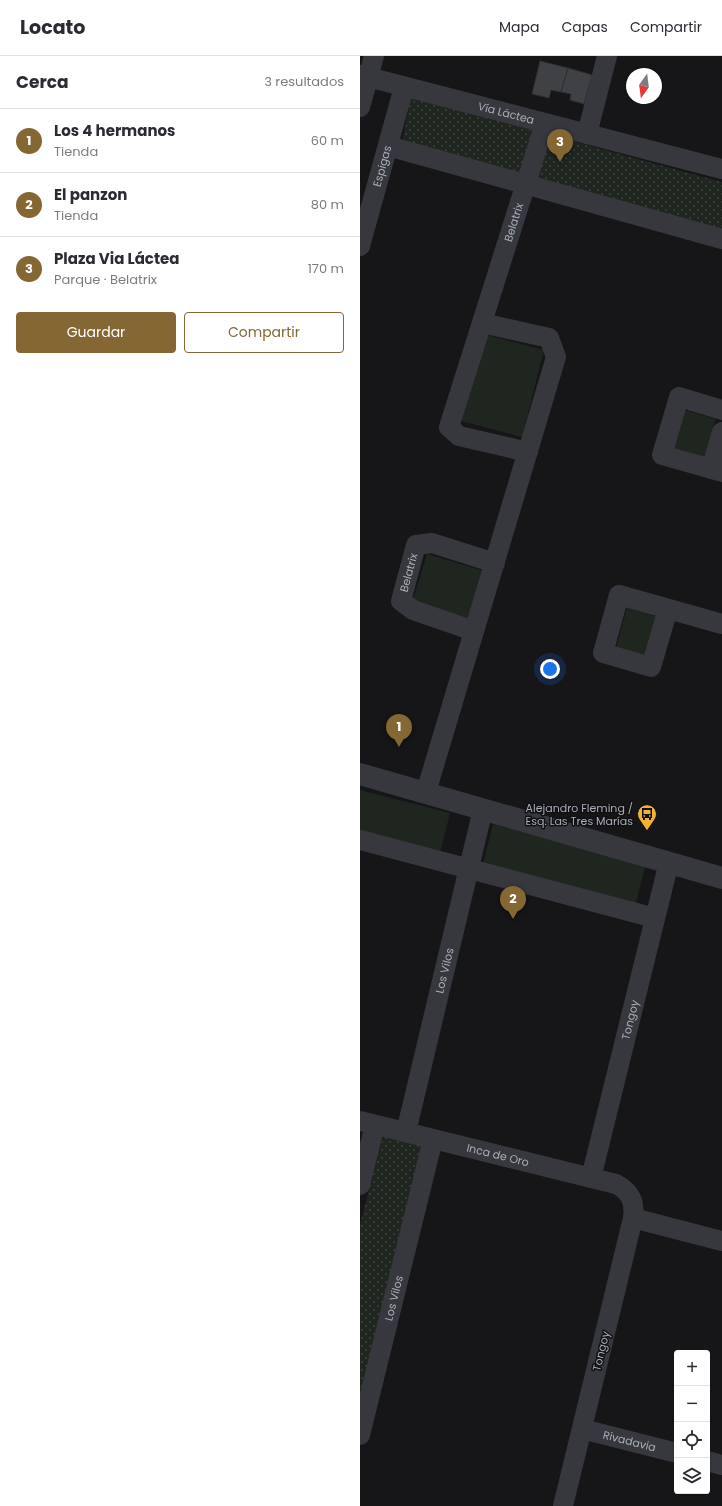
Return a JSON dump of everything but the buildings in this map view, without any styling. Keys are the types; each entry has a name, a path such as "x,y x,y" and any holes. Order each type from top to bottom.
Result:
{"street":[{"path":"360,107 364,76 374,56"},
{"path":"587,134 607,56"},
{"name":"Vía Láctea","path":"364,76 722,169"},
{"name":"Espigas","path":"360,246 404,87"},
{"name":"Belatrix","path":"528,452 459,436 449,427 545,123"},
{"path":"388,146 722,239"},
{"path":"426,792 556,357 549,338 482,322"},
{"path":"722,410 679,398 662,455 717,471 722,432"},
{"name":"Belatrix","path":"474,631 413,610 401,601 416,545 432,543 495,563"},
{"path":"668,609 722,624"},
{"path":"360,774 722,878"},
{"name":"Los Vilos","path":"406,1132 483,809"},
{"path":"360,840 655,918"},
{"name":"Tongoy","path":"591,1178 669,862"},
{"path":"360,1185 368,1123"},
{"name":"Inca de Oro","path":"368,1123 616,1184 627,1191 631,1197"},
{"name":"Los Vilos","path":"360,1435 433,1139"},
{"name":"Tongoy","path":"563,1506 634,1210 631,1197"},
{"path":"632,1218 722,1241"},
{"name":"Rivadavia","path":"582,1429 674,1452"},
{"path":"710,1462 722,1465"}],"shaded area":[{"path":"411,97 722,182 722,234 402,143"},
{"path":"483,334 544,350 522,437 461,421"},
{"path":"684,410 716,419 704,458 673,449"},
{"path":"427,554 484,571 469,620 412,603"},
{"path":"627,608 658,617 647,656 616,648"},
{"path":"360,790 450,813 440,853 360,832"},
{"path":"493,824 646,864 636,903 483,864"},
{"path":"383,1136 427,1143 360,1401 360,1225"}],"place":[{"name":"Plaza Via Láctea","path":"560,162"},
{"name":"Los 4 hermanos","path":"399,747"},
{"name":"Alejandro Fleming / Esq. Las Tres Marías","path":"647,831"},
{"name":"El panzon","path":"513,919"}]}
